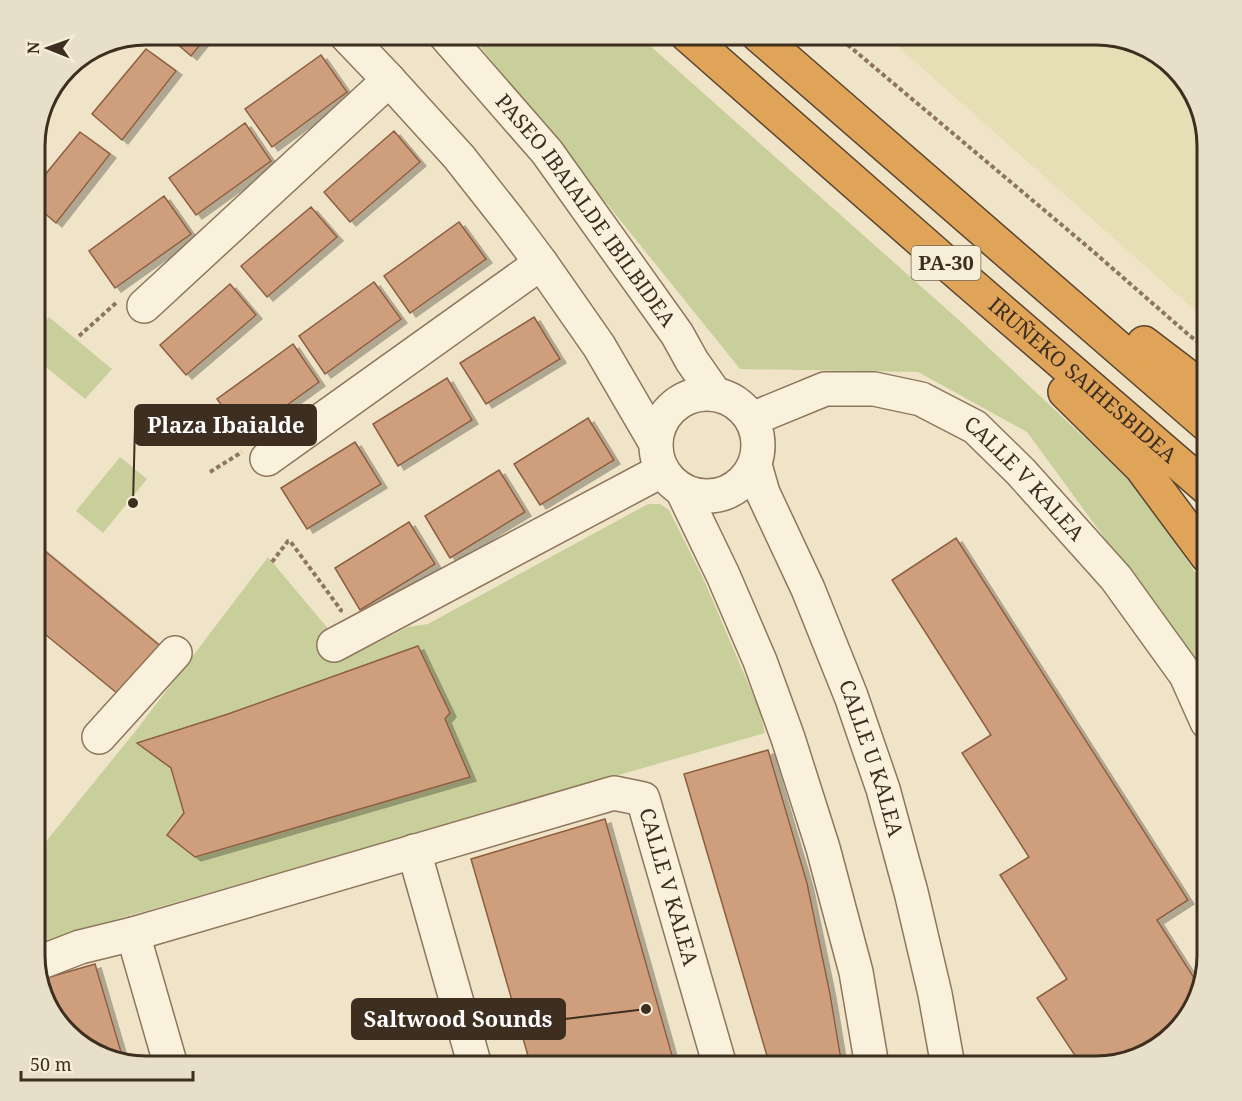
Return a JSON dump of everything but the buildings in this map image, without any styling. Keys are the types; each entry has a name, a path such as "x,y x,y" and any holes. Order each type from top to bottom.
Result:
{"highway":[{"name":"IRUÑEKO SAIHESBIDEA","path":"699,45 842,172 1197,479"},
{"name":"PA-30","path":"771,45 1197,416"},
{"path":"778,45 926,157 1102,310 1197,382"},
{"path":"842,172 934,273 1055,382 1141,467 1197,543"}],"street":[{"path":"357,45 459,157 541,263 599,346 728,586 760,661 824,848 853,961 870,1056"},
{"name":"PASEO IBAIALDE IBILBIDEA","path":"455,45 547,152 677,334 715,394"},
{"path":"144,306 390,80"},
{"path":"267,459 541,263"},
{"name":"CALLE V KALEA","path":"752,419 825,389 874,389 921,399 975,427 1021,471 1116,578 1186,675 1197,700"},
{"path":"698,394 715,394 733,400 752,419 759,444 755,465 740,486 712,497 666,468 661,419 677,402 698,394"},
{"name":"CALLE U KALEA","path":"755,465 763,493 808,589 851,696 883,789 914,903 935,994 946,1056"},
{"path":"334,645 666,468"},
{"path":"99,737 175,653"},
{"name":"CALLE V KALEA","path":"414,851 614,793 643,799 717,1056"},
{"path":"45,961 80,947 133,934 414,851 472,1056"},
{"path":"133,934 168,1056"}],"path":[{"path":"849,45 1197,341"},
{"path":"79,336 125,295 144,306"}],"shaded area":[{"path":"896,45 1096,45 1116,47 1152,62 1167,75 1187,101 1194,120 1197,139 1197,312"}],"green space":[{"path":"479,45 649,45 960,321 1134,484 1197,575 1197,674 1180,641 1027,432 918,372 740,369"},
{"path":"49,317 112,369 85,399 45,366 45,322"},
{"path":"120,457 147,479 103,533 76,511"},
{"path":"648,504 660,504 669,510 703,578 759,709 765,733 86,928 45,943 45,843 138,728 268,557 351,656 408,627 428,624"}],"place":[{"name":"Plaza Ibaialde","path":"133,503"},
{"name":"Saltwood Sounds","path":"646,1009"}]}
